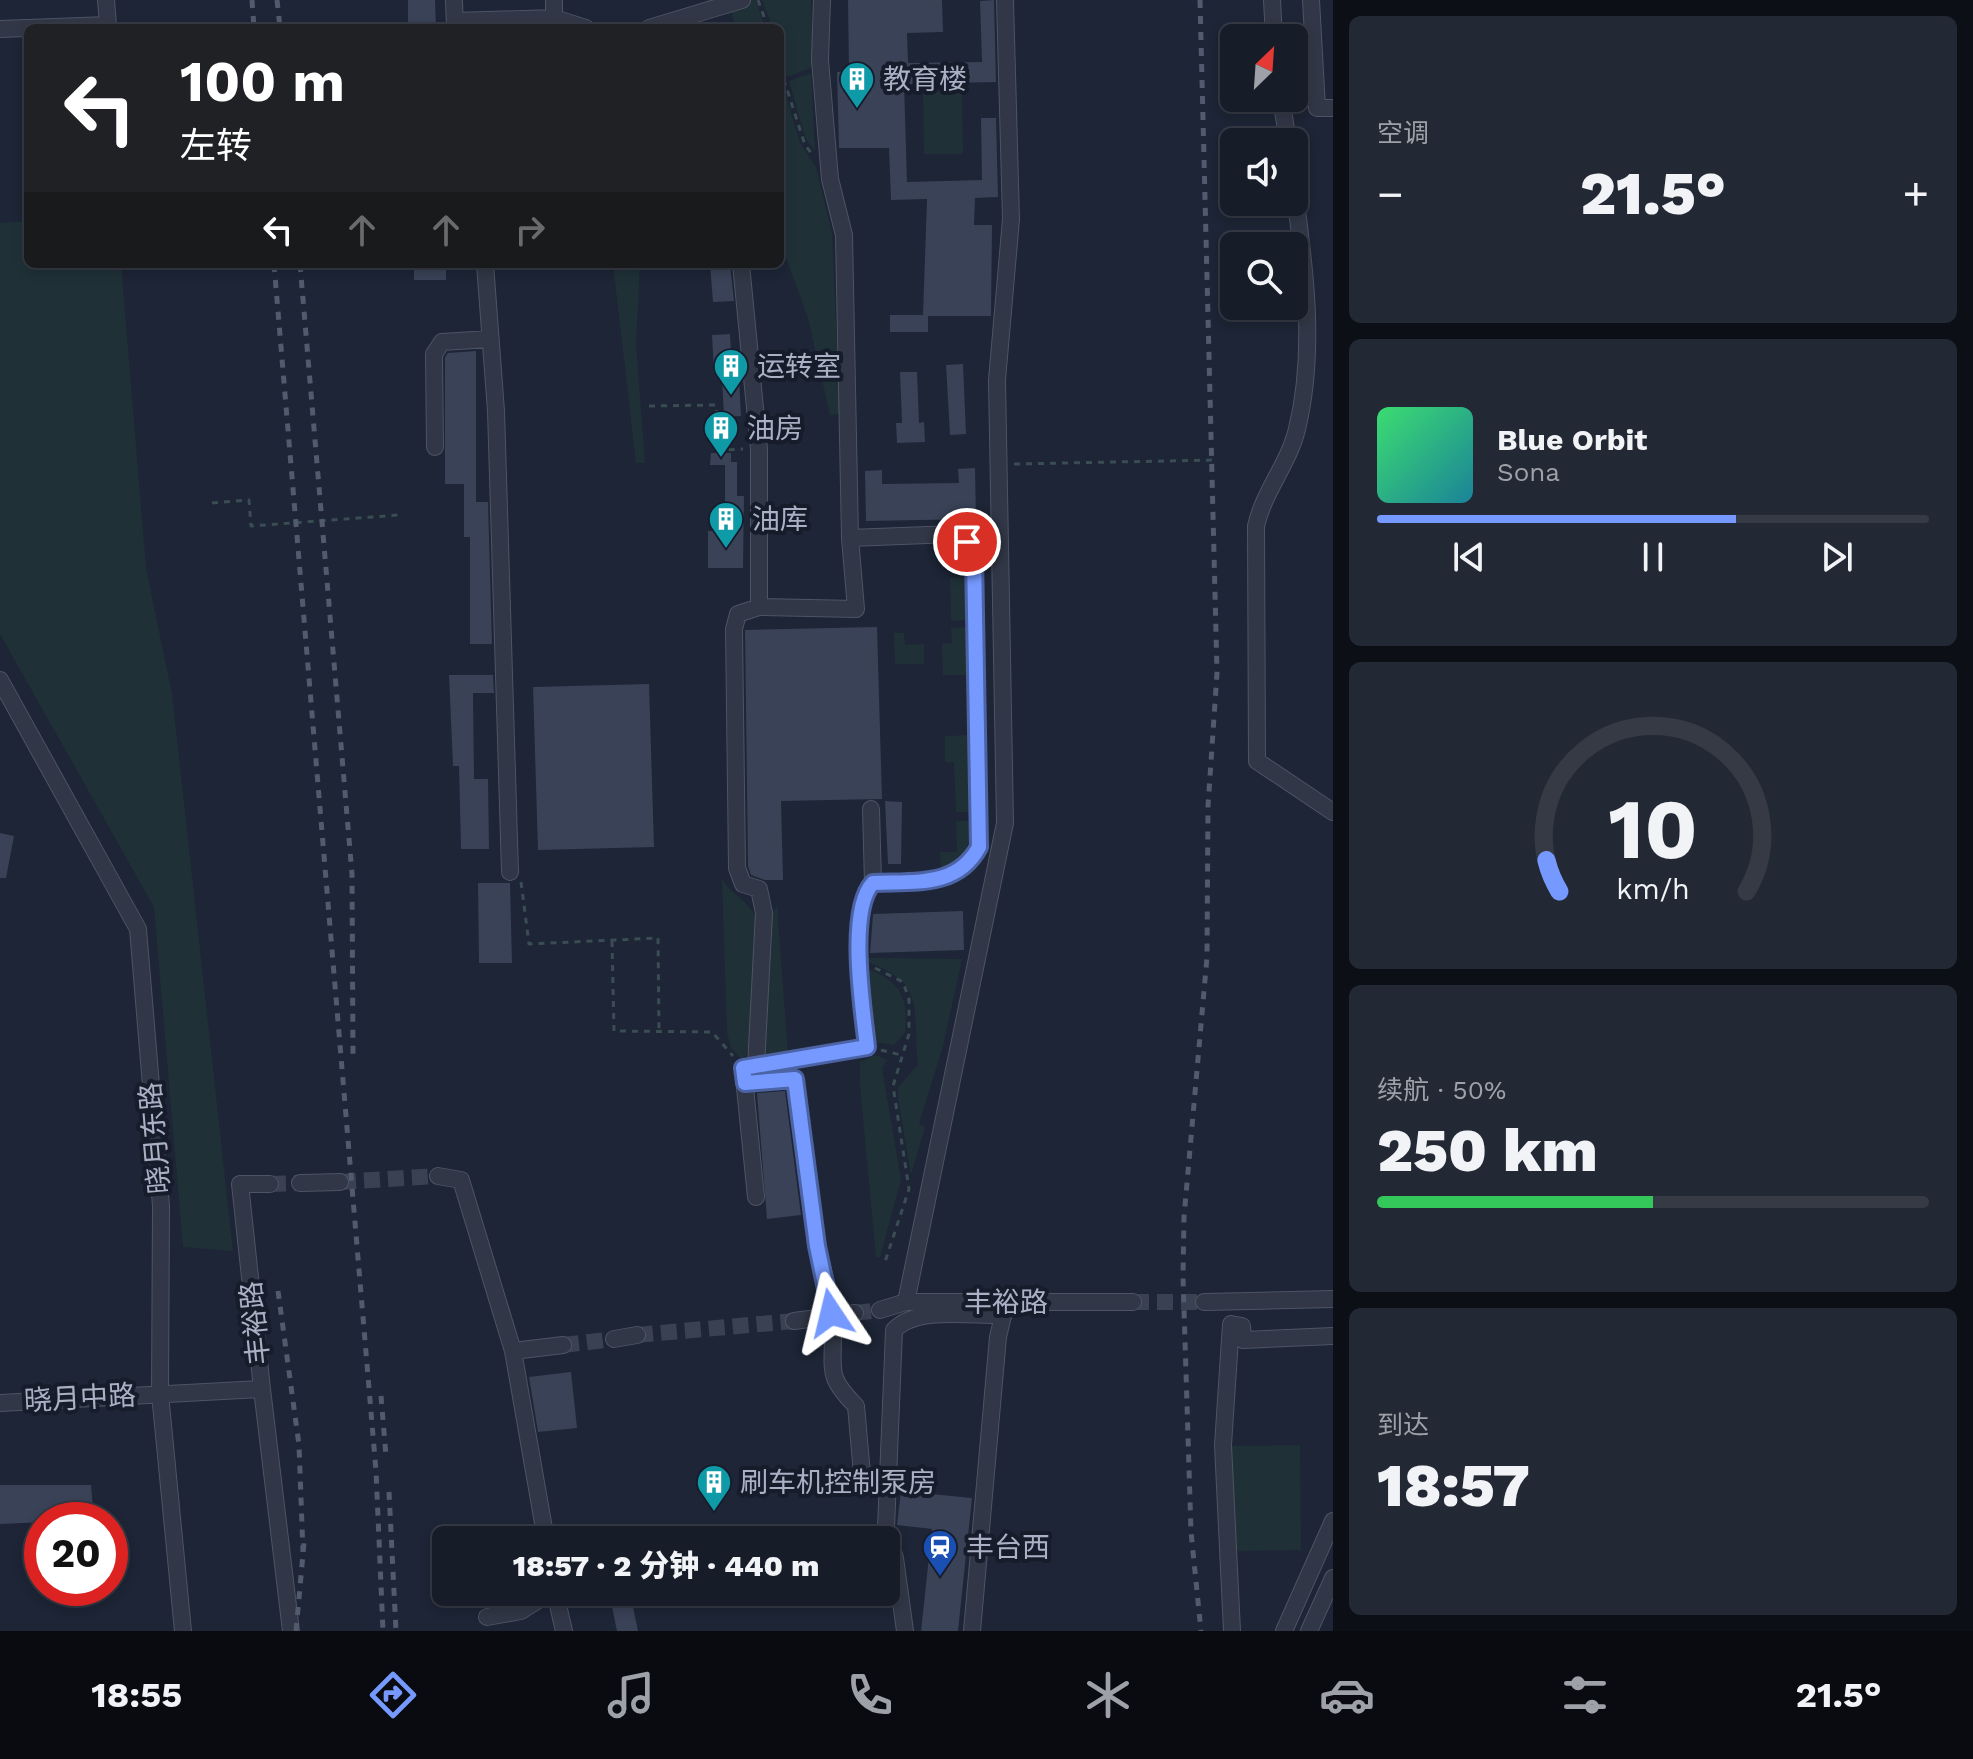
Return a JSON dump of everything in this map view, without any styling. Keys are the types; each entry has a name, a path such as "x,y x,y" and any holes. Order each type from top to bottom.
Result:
{"street":[{"path":"106,0 108,24"},
{"path":"454,0 455,24 554,18 573,24"},
{"path":"554,0 554,18"},
{"path":"696,22 742,0"},
{"path":"756,1197 748,1072 764,913 759,889 743,884 737,868 734,629 738,614 759,607 856,609 850,538 844,235 829,164 820,60 822,0"},
{"path":"906,1302 1005,823 997,380 1011,219 1005,0"},
{"path":"1272,0 1273,24"},
{"path":"1311,0 1317,108 1333,108"},
{"path":"0,29 24,28"},
{"path":"1296,216 1308,341 1297,431 1260,506 1256,526 1257,761 1333,812"},
{"path":"485,268 496,427 515,876"},
{"path":"741,268 759,449 759,607"},
{"path":"435,447 434,354 442,342 490,339"},
{"path":"850,538 953,534 967,542 974,555 979,847 958,874 943,880 873,883"},
{"name":"晓月东路","path":"0,680 138,929 161,1206 160,1394 183,1631"},
{"path":"748,1072 867,1047 858,962 865,892 873,883 871,809"},
{"path":"748,1072 795,1079 817,1246 829,1294 833,1370 837,1388 856,1406 862,1474"},
{"path":"438,1176 461,1180 513,1351 544,1526"},
{"path":"300,1183 340,1182"},
{"name":"丰裕路","path":"160,1394 262,1389 240,1184 270,1184"},
{"path":"1204,1302 1333,1299"},
{"name":"丰裕路","path":"880,1310 906,1302 1005,1309 1133,1302"},
{"path":"905,1631 895,1558 886,1528 894,1330 902,1322 918,1317 1005,1309 997,1350 972,1631"},
{"path":"794,1321 855,1313"},
{"path":"1232,1631 1223,1445 1231,1324 1242,1326 1243,1340 1333,1336"},
{"path":"614,1339 637,1335"},
{"path":"513,1351 563,1345"},
{"path":"262,1389 291,1631"},
{"name":"晓月中路","path":"0,1403 160,1394"},
{"path":"1284,1631 1333,1521"},
{"path":"1309,1631 1333,1578"},
{"path":"487,1617 521,1611 529,1606"},
{"path":"557,1606 564,1631"}],"path":[{"path":"758,0 767,24"},
{"path":"784,86 805,145 814,157"},
{"path":"649,406 716,405 721,450 759,449"},
{"path":"998,464 1217,460"},
{"path":"212,503 249,500 251,526 399,515"},
{"path":"515,876 529,944 658,938 659,1032"},
{"path":"612,941 614,1031 712,1032 748,1072"},
{"path":"858,962 903,982 910,1014 909,1034 893,1086 909,1189 885,1262"},
{"path":"867,1047 901,1055"}],"shaded area":[{"path":"748,0 756,0 764,24 735,24 731,10"},
{"path":"762,0 811,0 813,67 787,77 784,69 784,24 771,24"},
{"path":"811,73 815,152 805,137 789,81"},
{"path":"784,88 799,141 816,167 832,233 840,414 830,415 808,318 784,252"},
{"path":"962,91 963,154 924,154 923,92"},
{"path":"24,221 24,268 121,268 146,568 172,694 233,1251 183,1247 154,907 0,634 0,223"},
{"path":"613,268 640,268 636,345 645,463 636,463"},
{"path":"965,577 966,620 951,621 950,578"},
{"path":"966,627 967,675 943,675 942,644 952,643 951,628"},
{"path":"894,633 904,633 905,645 924,644 924,664 895,664"},
{"path":"969,735 970,812 956,812 954,762 945,762 945,736"},
{"path":"956,821 971,821 968,845 956,861 941,869 940,852 957,852"},
{"path":"722,879 750,908 757,920 752,1024 746,1056 741,1059 731,1048 727,1033"},
{"path":"777,905 788,1054 765,1056 762,1043 770,919"},
{"path":"867,958 962,959 943,1046 919,1124 925,1127 911,1175 898,1087 918,1065 913,1000 899,979 867,962"},
{"path":"865,968 887,978 900,992 905,1009 905,1033 894,1045 875,1042"},
{"path":"876,1055 887,1060 882,1068 901,1180 880,1257 876,1257 860,1086 860,1062"},
{"path":"1300,1445 1301,1550 1233,1551 1231,1446"}],"building":[{"path":"408,0 435,0 436,24 408,24"},
{"path":"848,0 942,0 943,32 907,33 908,63 982,62 980,1 994,0 996,82 904,84 907,182 982,180 981,118 996,118 998,197 975,198 974,225 992,225 991,316 928,316 928,332 890,332 890,315 923,315 927,199 891,200 889,148 839,148 837,72 849,71"},
{"path":"414,268 446,268 446,280 414,280"},
{"path":"710,268 730,268 734,301 713,302"},
{"path":"730,334 732,372 714,373 712,335"},
{"path":"476,351 476,502 488,502 492,644 470,644 470,537 464,537 464,484 445,484 445,357 448,353"},
{"path":"963,364 966,434 950,435 946,365"},
{"path":"900,372 917,372 919,423 924,422 925,442 897,443 896,423 902,423"},
{"name":"运转室","path":"739,377 741,416 724,417 722,378"},
{"path":"711,453 731,453 731,462 737,462 737,496 744,496 743,568 708,568 708,531 725,531 725,465 710,465"},
{"path":"975,468 976,519 866,521 865,471 882,470 882,484 959,483 958,469"},
{"path":"877,627 882,799 781,801 783,880 765,880 751,875 748,866 745,630"},
{"path":"449,675 493,675 494,693 473,693 474,779 488,779 489,849 461,849 459,766 453,766"},
{"path":"649,684 654,847 538,850 533,687"},
{"path":"885,801 902,802 901,864 888,864"},
{"path":"0,833 14,836 6,878 0,878"},
{"path":"478,883 510,883 512,963 479,963"},
{"path":"963,911 964,950 870,953 873,914"},
{"path":"785,1091 801,1215 767,1219 757,1093"},
{"path":"571,1372 577,1428 538,1432 529,1377"},
{"path":"0,1485 91,1485 92,1502 24,1502 24,1523 0,1524"},
{"path":"901,1491 972,1498 958,1631 921,1631 932,1529 897,1525"},
{"path":"612,1606 633,1606 638,1631 617,1631"}],"tunnel":[{"path":"340,1182 438,1176"},
{"path":"270,1184 300,1183"},
{"path":"1133,1302 1204,1302"},
{"path":"855,1313 880,1310"},
{"path":"637,1335 794,1321"},
{"path":"563,1345 614,1339"}],"railway":[{"path":"252,0 254,24"},
{"path":"277,0 280,24"},
{"path":"1200,0 1217,673 1208,806 1207,957 1184,1217 1183,1277 1191,1532 1201,1631"},
{"path":"274,268 376,1471 383,1631"},
{"path":"300,268 352,874 353,1058"},
{"path":"278,1291 299,1445 303,1552"},
{"path":"381,1396 386,1456"},
{"path":"389,1492 396,1631"},
{"path":"296,1631 304,1543"}],"place":[{"name":"教育楼","path":"857,110"},
{"name":"运转室","path":"731,397"},
{"name":"油房","path":"721,459"},
{"name":"油库","path":"726,550"},
{"name":"刷车机控制泵房","path":"714,1513"},
{"name":"丰台西","path":"940,1578"}],"route":[{"path":"831,1313 817,1246 795,1079 745,1083 743,1068 867,1047 858,962 865,892 873,883 943,880 958,874 979,847 974,555 967,542"}]}
